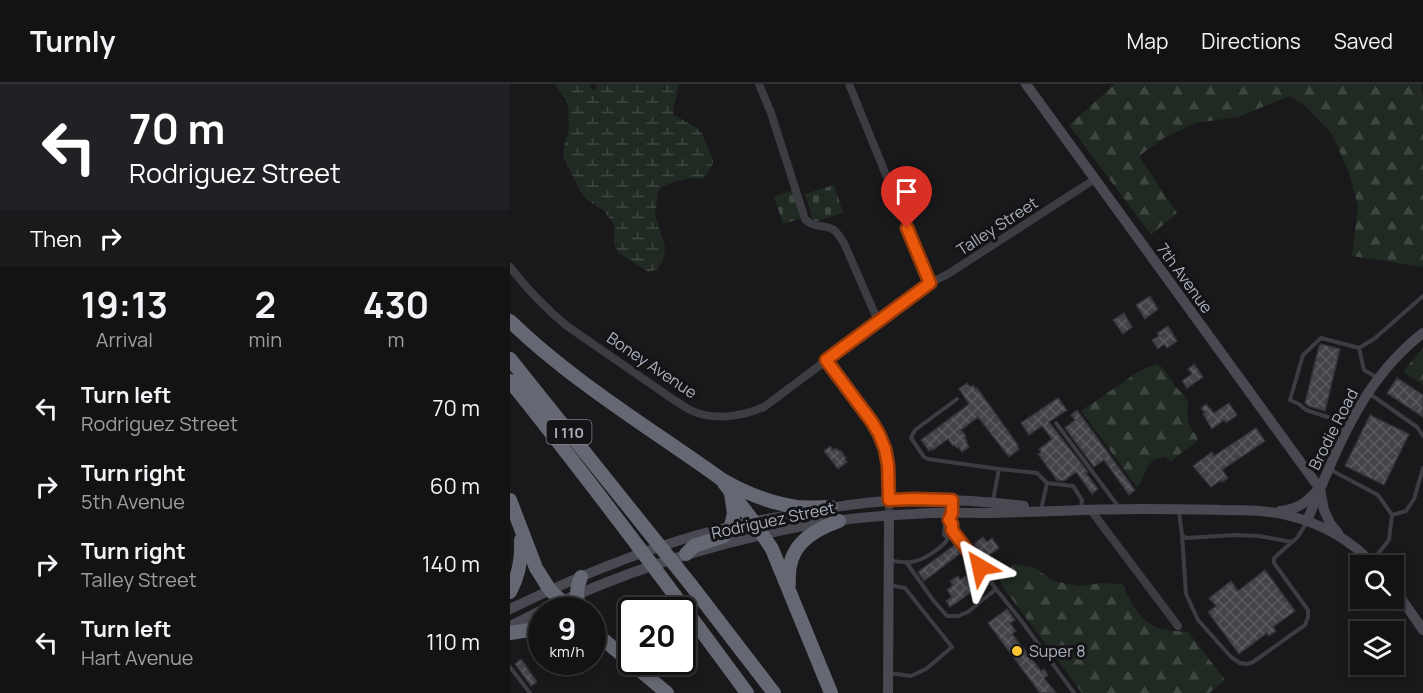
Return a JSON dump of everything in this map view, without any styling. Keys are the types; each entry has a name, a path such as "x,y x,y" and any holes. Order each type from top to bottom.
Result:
{"highway":[{"path":"510,321 554,360 602,396 721,479 751,495 775,502 798,507 831,507"},
{"name":"I 110","path":"510,359 691,585 774,693"},
{"name":"I 110","path":"510,381 614,514 747,693"},
{"path":"721,479 772,549 831,693"},
{"path":"686,554 694,546 724,536 731,526 734,513 731,493"},
{"path":"510,500 536,568 557,597"},
{"path":"791,595 789,564 800,544 808,535 839,521"},
{"path":"510,592 522,554 521,529"},
{"path":"577,597 577,585 581,577"},
{"path":"510,633 528,630"},
{"path":"606,645 667,693"}],"main road":[{"name":"7th Avenue","path":"1026,84 1320,489"},
{"name":"Brodie Road","path":"1307,521 1360,403 1378,378 1411,342 1423,333"},
{"path":"1267,512 1295,509 1303,505 1320,489"},
{"path":"1320,489 1324,510 1340,537 1363,555"},
{"name":"Rodriguez Street","path":"510,609 550,590 657,547 731,526 831,507 889,500 952,500 992,508 1267,512 1307,521 1340,537"},
{"name":"Rodriguez Street","path":"574,597 634,571 686,554 763,534 839,521 914,514 950,517 992,508"},
{"path":"888,693 890,516"},
{"path":"1404,602 1423,630"},
{"name":"Rodriguez Street","path":"510,626 528,620"}],"street":[{"path":"759,84 771,112 806,219 813,225 828,227 840,236 878,321"},
{"path":"849,84 930,283"},
{"name":"Talley Street","path":"826,360 930,283 948,274 1095,178"},
{"name":"Boney Avenue","path":"510,267 522,283 559,320 692,411 723,417 750,413 764,407 826,360"},
{"path":"826,360 879,434 888,465 890,516"},
{"path":"1086,509 1178,626"}],"lane":[{"path":"1346,432 1331,418 1306,410 1290,400 1303,355 1321,338 1359,348 1374,339 1423,296"},
{"path":"1359,348 1364,370 1378,378"},
{"path":"1368,393 1417,427 1423,436"},
{"path":"957,399 915,430 911,438 924,457 1037,473 1047,483 1072,486 1086,509"},
{"path":"1056,423 1120,509"},
{"path":"1392,515 1406,512 1414,500 1423,468"},
{"path":"992,508 999,469"},
{"path":"1329,469 1378,495 1392,515 1389,540 1379,555"},
{"path":"1041,509 1047,483"},
{"path":"889,561 920,560 945,544 952,534 950,517 952,500"},
{"path":"1179,509 1186,594 1198,620 1231,657 1240,663 1247,664 1254,662 1305,625 1308,610 1274,563 1274,558 1297,538 1307,521"},
{"path":"948,538 944,535 945,523 950,517"},
{"path":"952,530 1074,693"},
{"path":"1182,535 1186,538 1259,536 1292,542"},
{"path":"906,562 947,616 958,616 968,612 996,589"},
{"path":"888,672 911,676 926,669 952,647 905,588 889,585"},
{"path":"510,668 530,693"}],"green space":[{"path":"554,84 590,84 594,90 597,88 596,84 679,84 674,115 702,133 713,161 705,177 673,182 658,192 655,215 665,247 658,269 648,272 618,252 614,244 612,221 603,210 587,200 581,193 563,156 569,128 568,104"},
{"path":"1115,84 1421,84 1423,97 1423,267 1352,256 1358,206 1349,173 1332,134 1306,107 1290,96 1238,117 1195,123 1164,138 1139,156 1177,213 1151,235 1069,125"},
{"path":"834,185 843,213 815,222 805,194"},
{"path":"793,190 802,218 783,224 774,196"},
{"path":"1423,348 1423,385 1403,371"},
{"path":"1156,364 1163,368 1188,400 1189,424 1198,441 1171,461 1165,457 1154,460 1137,487 1081,411 1141,370"},
{"path":"1013,564 1033,567 1054,581 1079,586 1102,583 1122,584 1135,608 1148,623 1162,629 1188,632 1225,680 1209,693 1082,693 1003,587 999,578"}],"building":[{"path":"1150,296 1158,309 1145,319 1136,305"},
{"path":"1124,313 1132,327 1123,334 1113,320"},
{"path":"1168,326 1177,341 1167,348 1164,344 1158,349 1152,340 1159,336 1157,333"},
{"path":"1321,344 1340,349 1325,411 1305,403"},
{"path":"1194,364 1203,377 1187,388 1182,381 1192,374 1188,369"},
{"path":"1397,378 1423,395 1423,417 1387,393"},
{"path":"967,383 970,387 973,385 977,388 1018,445 1019,449 1009,457 978,417 961,430 966,436 969,447 962,452 948,439 929,451 921,440 969,404 959,389"},
{"path":"1058,398 1067,410 1049,422 1088,472 1086,473 1098,489 1092,494 1076,472 1064,481 1057,480 1038,454 1041,453 1039,449 1052,439 1042,426 1029,435 1021,423"},
{"path":"1229,403 1237,415 1226,423 1224,420 1212,429 1201,408 1206,404 1214,413"},
{"path":"1077,410 1135,490 1129,495 1104,460 1094,467 1065,428 1075,420 1071,415"},
{"path":"1370,415 1409,434 1384,485 1345,466"},
{"path":"1256,428 1265,441 1222,470 1228,478 1211,487 1193,466 1212,452 1214,456"},
{"path":"830,446 833,450 836,448 840,450 846,458 847,462 838,469 824,451"},
{"path":"983,537 987,542 992,538 999,548 988,556 984,551 981,553 974,544"},
{"path":"956,544 962,552 924,581 918,572"},
{"path":"1265,570 1295,611 1273,627 1276,631 1269,636 1267,633 1239,654 1208,612 1216,606 1209,598 1231,581 1238,591"},
{"path":"958,576 960,580 966,576 976,589 950,607 946,601 952,597 947,590 953,585 950,581"},
{"name":"Super 8","path":"1007,609 1015,620 1010,623 1016,631 1012,634 1041,671 1044,669 1048,675 1044,678 1056,693 1040,693 988,623"},
{"path":"521,659 528,669 528,675 532,675 537,682 531,686 515,664"}],"place":[{"name":"Super 8","path":"1017,651"}],"route":[{"path":"907,228 930,283 826,360 879,434 888,465 889,500 952,500 952,513 949,520 952,530 980,567"}]}
